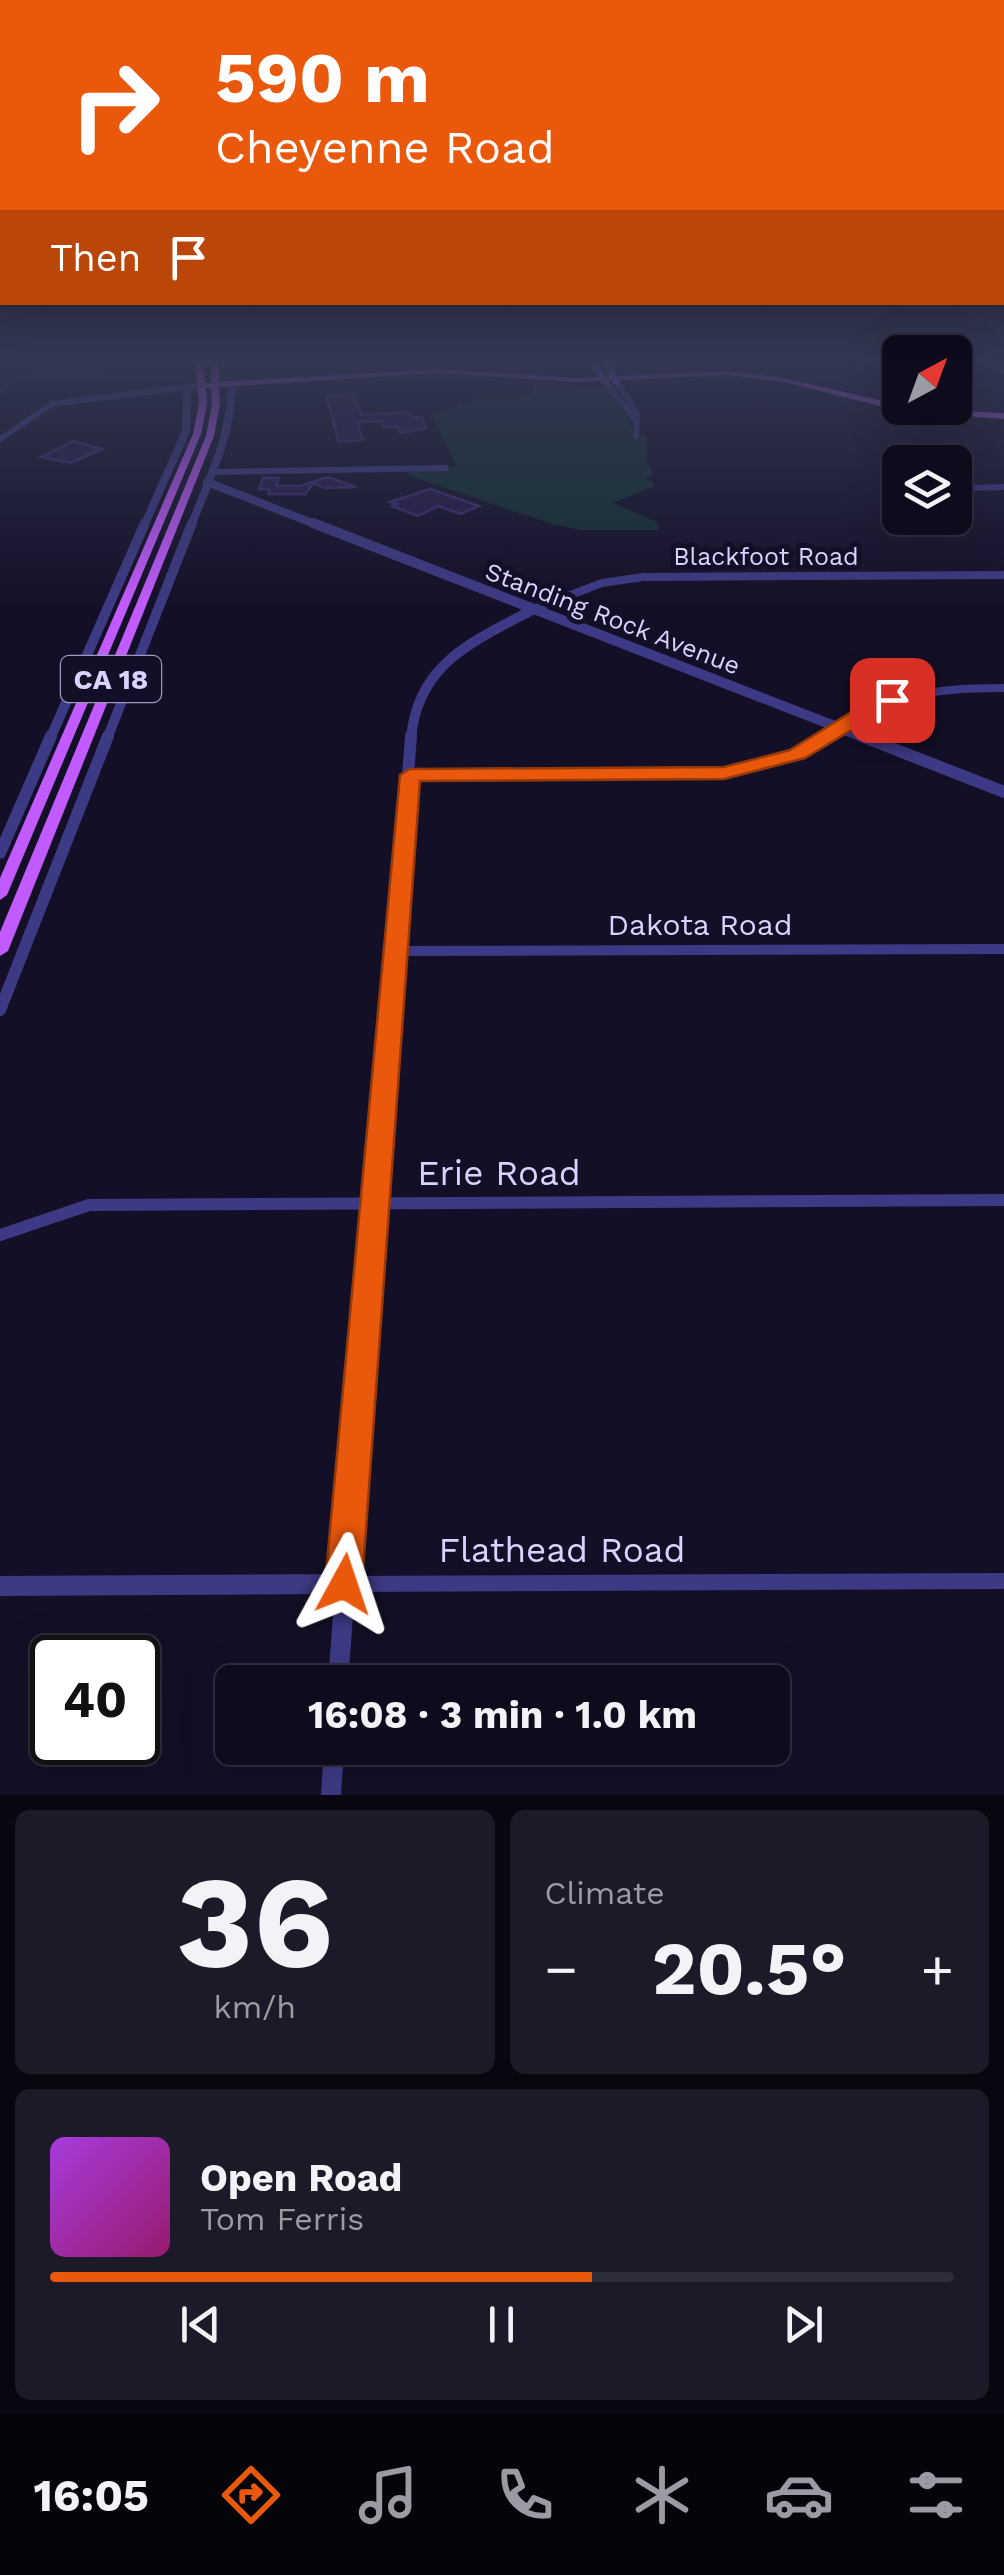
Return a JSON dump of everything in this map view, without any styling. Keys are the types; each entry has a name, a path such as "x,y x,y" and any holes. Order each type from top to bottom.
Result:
{"main road":[{"name":"CA 18","path":"0,895 194,441"},
{"name":"CA 18","path":"0,951 206,441"}],"street":[{"path":"0,853 182,441"},
{"path":"0,1011 224,441"},
{"path":"210,477 446,468"},
{"name":"Standing Rock Avenue","path":"210,477 534,609 1004,792"},
{"path":"972,488 1004,488"},
{"name":"Blackfoot Road","path":"534,609 590,586 643,578 1004,576"},
{"path":"339,1665 413,711 423,683 447,658 534,609"},
{"path":"410,775 724,773 798,754 872,707 912,694 956,688 1004,688"},
{"name":"Dakota Road","path":"397,951 1004,949"},
{"name":"Erie Road","path":"0,1234 89,1205 1004,1200"},
{"name":"Flathead Road","path":"0,1586 1004,1581"},
{"path":"331,1795 333,1765"}],"green space":[{"path":"444,441 647,441 646,460 654,474 646,479 654,483 653,487 612,503 657,522 659,530 580,530 552,524 408,475 457,467"}],"building":[{"path":"73,441 102,449 71,463 41,457"},
{"path":"328,477 356,487 324,488 314,483 305,494 269,494 269,489 259,489 263,478 279,478 276,486 300,486"},
{"path":"430,489 479,506 461,514 438,506 418,516 390,502"}],"route":[{"path":"344,1584 410,775 724,773 798,754 872,707 892,700"}]}
